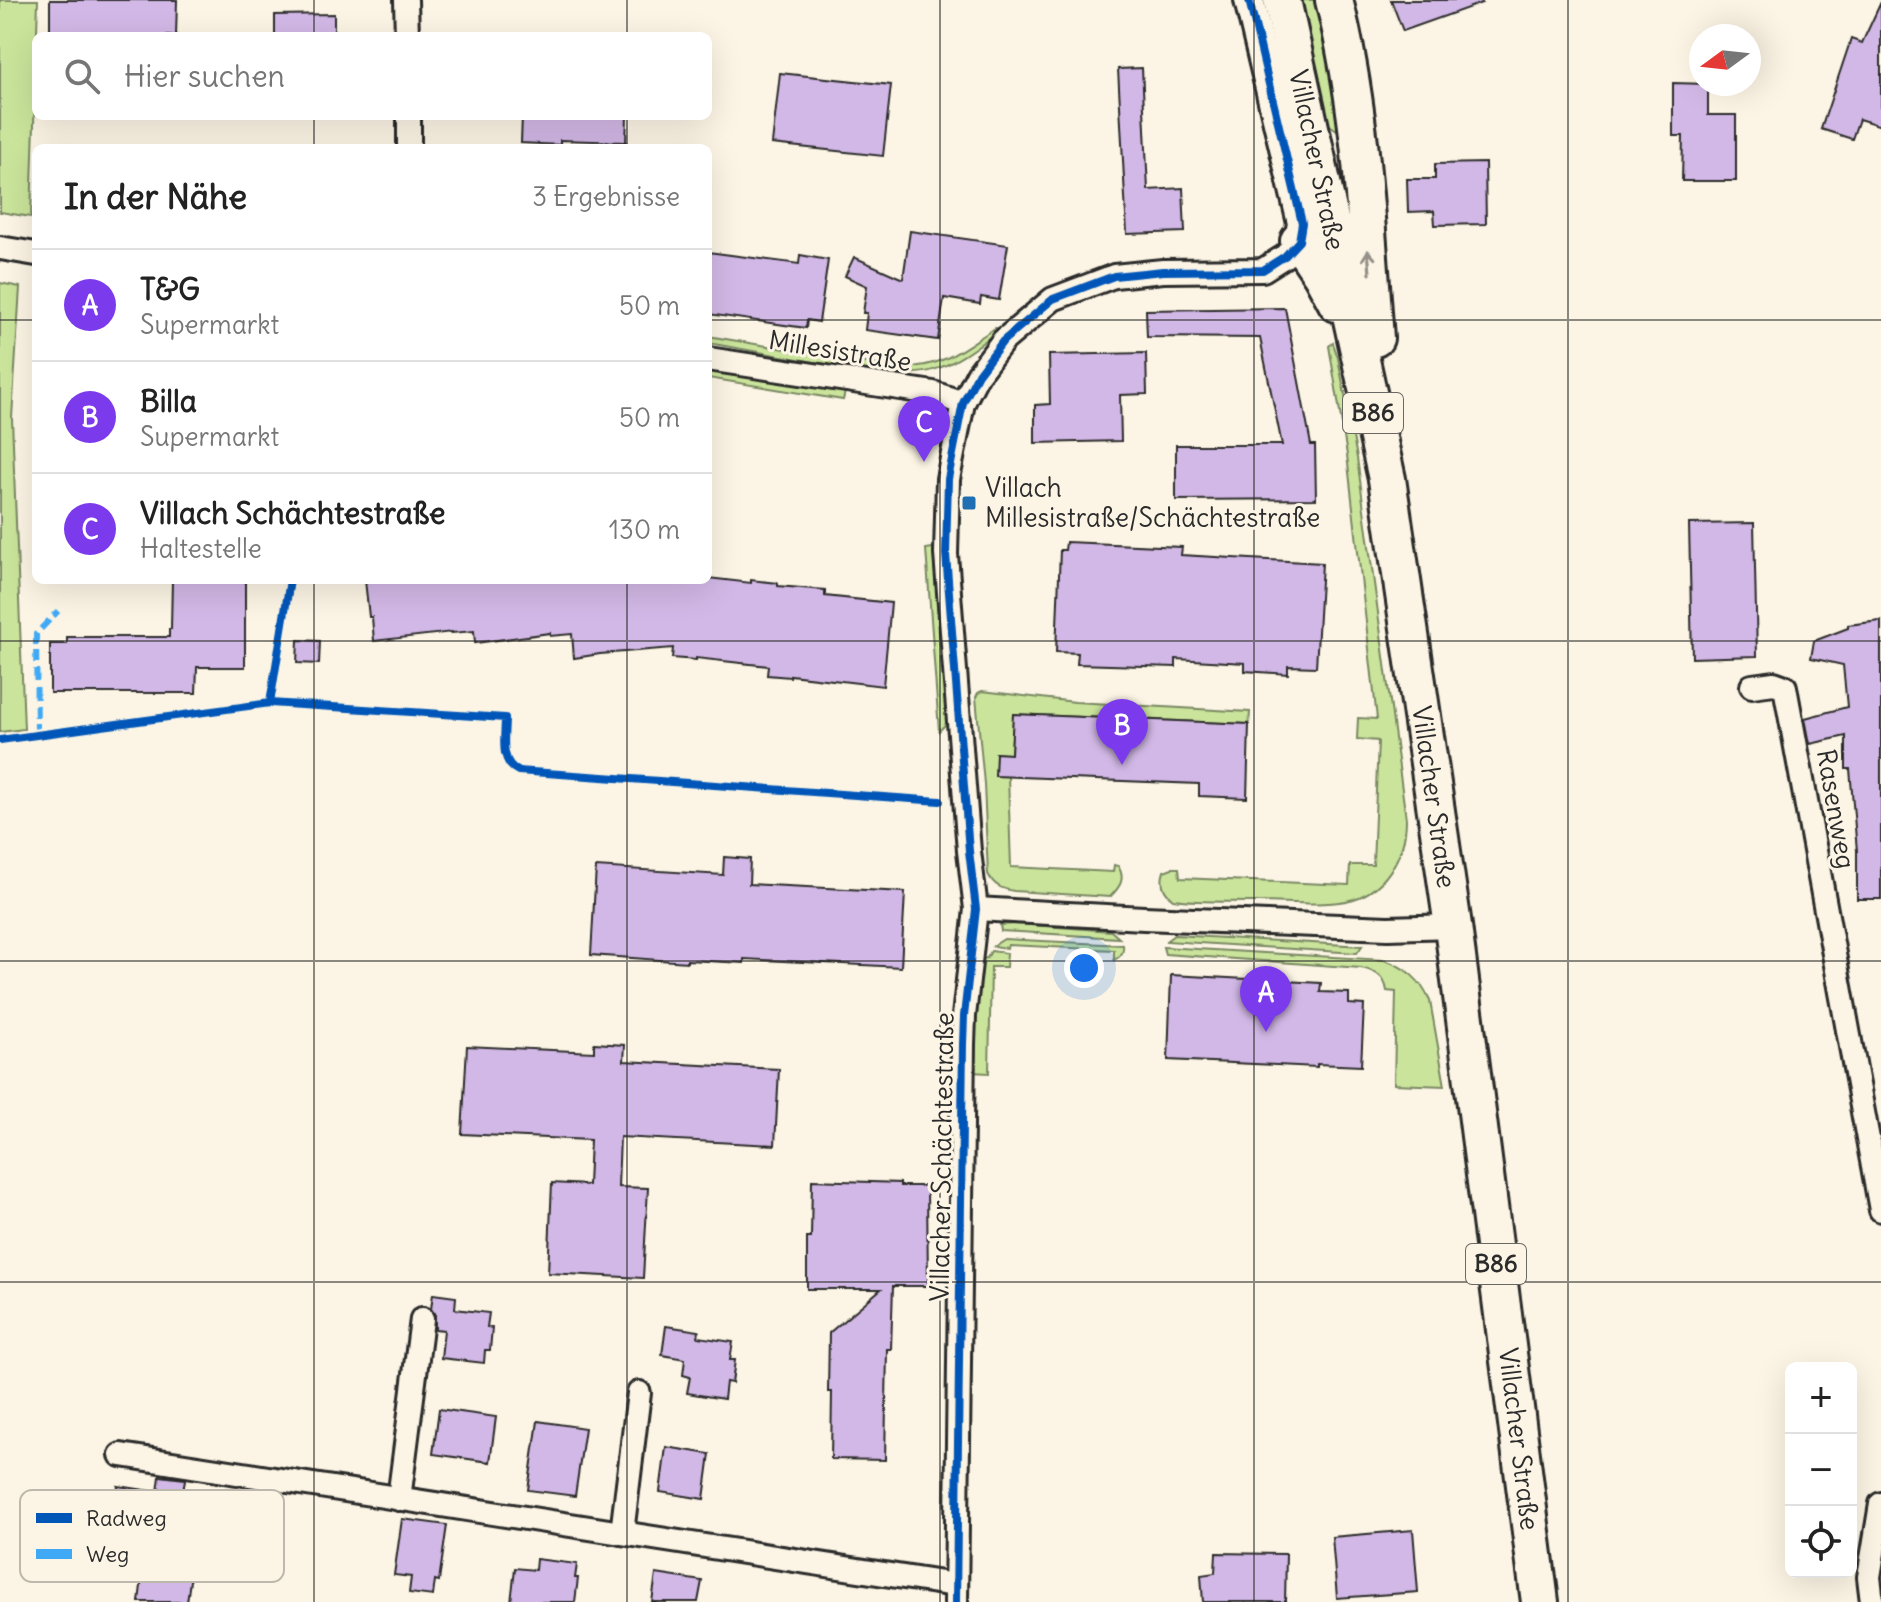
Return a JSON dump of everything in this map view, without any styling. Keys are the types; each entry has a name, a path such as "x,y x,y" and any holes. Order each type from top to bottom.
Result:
{"main road":[{"name":"Villacher Straße","path":"1282,0 1387,479 1453,926 1540,1602"},
{"path":"1334,0 1345,45 1357,122 1387,479"},
{"path":"1299,241 1322,275 1358,348"}],"street":[{"path":"406,0 407,32"},
{"path":"1249,0 1302,223 1299,241"},
{"path":"409,120 409,144"},
{"name":"Villacher Schächtestraße","path":"121,1455 622,1533 955,1593 963,1044 976,909 946,554 948,479 963,403 978,374 1003,341 1053,299 1114,276 1163,271 1263,270 1285,256 1299,241"},
{"path":"0,248 32,253"},
{"name":"Millesistraße","path":"712,360 933,393 963,403"},
{"name":"Rasenweg","path":"1752,686 1774,683 1785,687 1881,1210"},
{"path":"976,909 1388,928 1453,926"},
{"path":"399,1499 422,1319"},
{"path":"622,1533 639,1393"},
{"path":"1872,1602 1869,1577 1881,1504"}],"green space":[{"path":"0,0 38,0 37,32 32,32 34,120 31,217 0,212"},
{"path":"1298,0 1322,0 1346,123 1337,130 1328,124"},
{"path":"0,283 20,287 12,418 24,729 0,732"},
{"path":"995,328 998,331 979,345 934,370 902,374 859,369 860,362 904,367 936,362"},
{"path":"712,337 850,360 848,368 712,344"},
{"path":"1333,343 1357,458 1406,819 1402,846 1382,881 1359,897 1346,901 1314,904 1173,899 1162,883 1164,871 1172,868 1179,868 1180,878 1349,885 1350,865 1373,865 1378,741 1357,739 1358,718 1377,719 1347,455 1329,346"},
{"path":"712,371 845,392 843,400 712,379"},
{"path":"933,548 947,716 946,724 939,731 926,549"},
{"path":"982,691 1075,702 1250,712 1249,724 1013,714 1011,754 996,753 1008,776 1011,867 1113,872 1114,865 1118,866 1122,879 1110,897 1014,891 999,886 988,874 976,697"},
{"path":"1000,925 1111,931 1119,938 1001,931"},
{"path":"1174,935 1362,946 1357,953 1166,941"},
{"path":"1004,939 1123,945 1123,950 1114,960 1114,950 993,946"},
{"path":"1163,947 1384,960 1399,966 1417,980 1430,1001 1445,1086 1394,1084 1396,992 1387,991 1382,978 1375,973 1361,968 1165,954"},
{"path":"991,951 1007,953 1006,967 991,967 989,1073 971,1072 979,960 987,958"}],"building":[{"path":"50,0 177,0 176,32 50,32"},
{"path":"1391,0 1481,0 1482,3 1403,31"},
{"path":"1881,2 1881,126 1859,119 1852,139 1821,129 1851,39 1862,43"},
{"path":"334,14 334,32 275,32 275,15"},
{"path":"1142,68 1148,190 1183,188 1185,232 1127,234 1118,69"},
{"path":"780,73 891,85 883,156 772,144"},
{"path":"1673,83 1689,83 1689,96 1708,96 1708,115 1736,115 1736,181 1682,181 1683,136 1673,136"},
{"path":"522,120 627,120 626,142 560,140 560,144 521,143"},
{"path":"1485,163 1486,224 1435,225 1434,211 1408,212 1407,179 1435,179 1435,164"},
{"path":"910,231 1008,245 999,300 981,297 980,304 944,298 938,340 865,330 867,313 863,313 867,286 845,276 854,257 903,279"},
{"path":"712,253 799,264 800,255 828,260 819,322 807,320 806,328 712,315"},
{"path":"1285,308 1311,445 1315,445 1316,499 1176,500 1176,445 1282,445 1260,338 1147,337 1146,310"},
{"path":"1146,353 1147,394 1120,395 1121,441 1035,443 1035,405 1050,404 1049,355"},
{"path":"1754,523 1757,656 1692,658 1689,524"},
{"path":"1066,542 1182,547 1181,555 1322,563 1316,667 1288,666 1288,674 1245,671 1245,663 1176,659 1176,667 1077,664 1078,653 1056,652 1060,550 1065,550"},
{"path":"712,578 778,583 778,586 825,590 825,596 891,603 883,686 767,675 768,666 672,658 673,648 574,658 572,634 550,636 550,633 475,643 474,631 374,641 372,617 369,617 365,584 712,584"},
{"path":"172,584 245,584 245,667 197,667 196,693 50,693 50,644 67,644 67,637 169,637"},
{"path":"1881,621 1881,899 1857,899 1857,851 1850,769 1846,769 1846,736 1810,744 1805,718 1847,707 1843,665 1811,658 1814,641 1848,628 1848,625"},
{"path":"298,640 320,641 319,664 297,663"},
{"path":"1013,714 1249,724 1247,798 1199,796 1199,784 995,776 996,753 1011,754"},
{"path":"724,857 750,859 749,884 905,892 901,967 744,959 744,963 687,962 591,955 596,867 723,875"},
{"path":"1171,975 1321,983 1320,992 1349,993 1349,1004 1364,1005 1361,1066 1168,1060"},
{"path":"594,1043 625,1045 624,1061 779,1069 775,1145 620,1137 618,1187 648,1188 643,1278 548,1273 552,1183 588,1185 590,1140 462,1134 467,1046 594,1052"},
{"path":"812,1180 927,1186 928,1286 893,1286 891,1349 887,1349 885,1460 831,1459 829,1333 881,1289 807,1289"},
{"path":"433,1294 456,1297 455,1309 489,1313 487,1327 492,1328 490,1350 485,1350 484,1363 441,1358 444,1330 435,1329 435,1314 431,1309"},
{"path":"666,1326 699,1331 698,1337 733,1342 730,1360 735,1360 732,1383 726,1382 724,1399 687,1393 690,1377 683,1375 685,1359 662,1355"},
{"path":"439,1409 496,1417 490,1462 433,1454"},
{"path":"538,1421 585,1428 575,1496 528,1490"},
{"path":"666,1447 710,1454 704,1499 660,1492"},
{"path":"160,1476 185,1479 183,1490 158,1490"},
{"path":"118,1486 145,1490 117,1490"},
{"path":"402,1519 447,1525 439,1581 435,1580 433,1596 409,1593 411,1577 394,1575"},
{"path":"1413,1530 1418,1592 1337,1598 1332,1537"},
{"path":"1216,1553 1286,1554 1285,1602 1203,1602 1201,1575 1215,1573"},
{"path":"536,1559 577,1564 575,1602 511,1602 515,1568 535,1570"},
{"path":"656,1574 702,1581 698,1602 652,1602"},
{"path":"141,1582 190,1582 187,1602 139,1602"}],"marked path":[{"path":"37,735 36,634 58,611"}],"cycle path":[{"path":"956,1602 963,1044 976,909 946,554 948,479 963,403 978,374 1003,341 1053,299 1114,276 1163,271 1263,270 1285,256 1299,241 1302,223 1249,0"},
{"path":"270,703 289,584"},
{"path":"0,740 270,703 505,718 506,755 508,762 518,771 940,801"}],"place":[{"name":"Villach Schächtestraße","path":"924,462"},
{"name":"Villach Millesistraße/Schächtestraße","path":"969,503"},
{"name":"Billa","path":"1122,765"},
{"name":"T&G","path":"1266,1032"}]}
